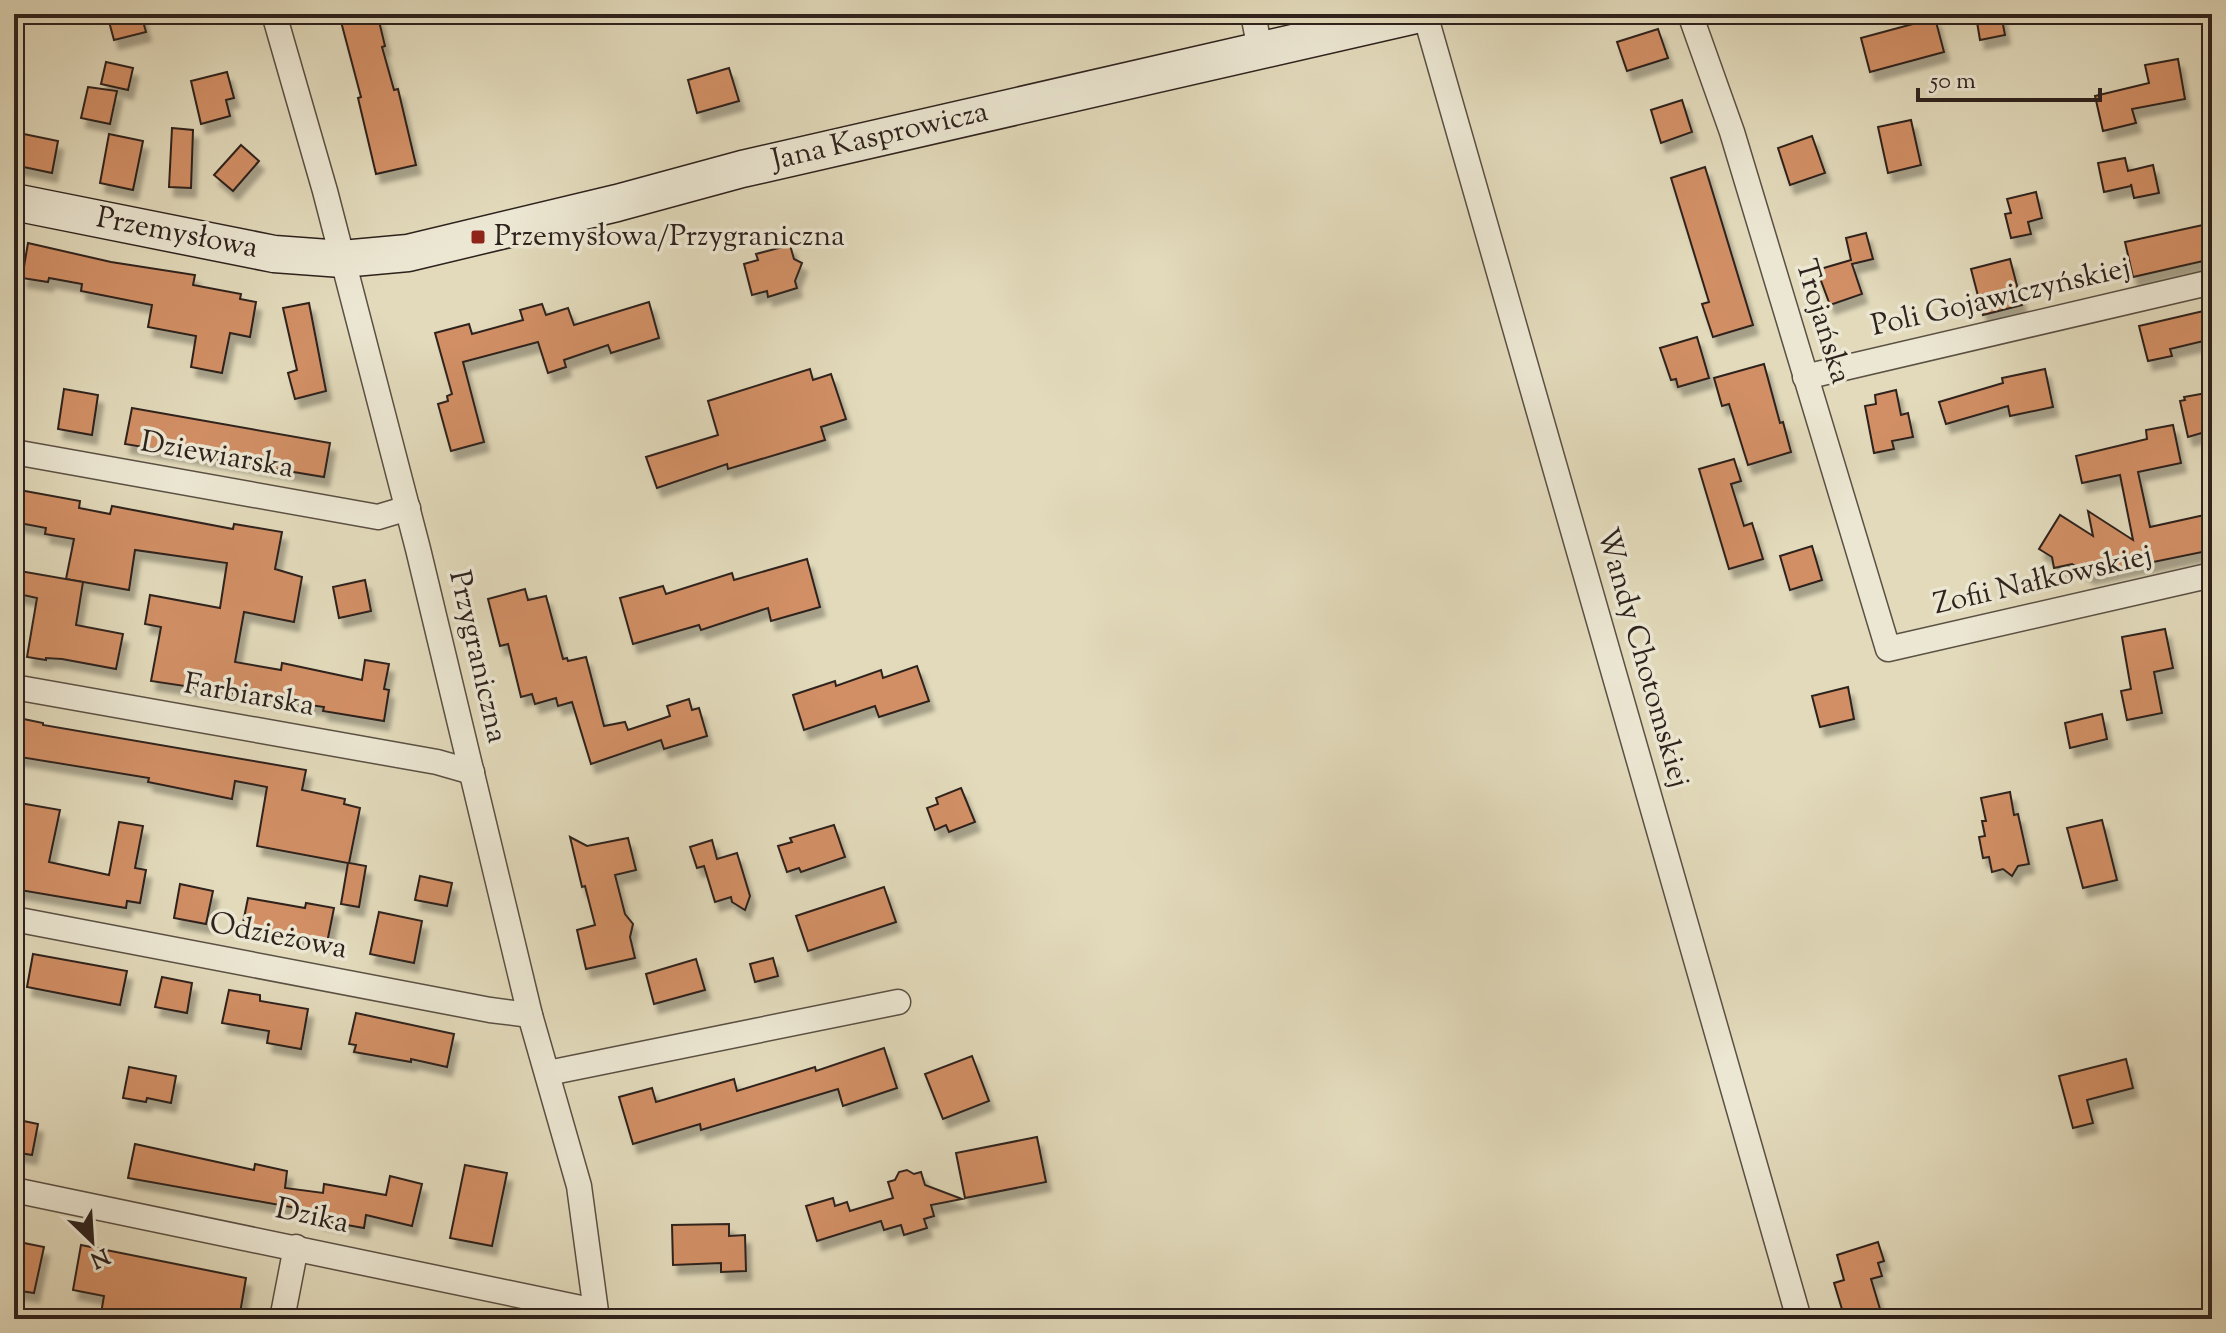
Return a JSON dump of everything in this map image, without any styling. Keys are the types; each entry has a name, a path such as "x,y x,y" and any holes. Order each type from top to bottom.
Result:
{"street":[{"name":"Przygraniczna","path":"274,14 408,508 530,1015 579,1186 596,1315"},
{"path":"1253,14 1260,50"},
{"name":"Jana Kasprowicza","path":"342,259 417,252 742,169 1422,14"},
{"name":"Wandy Chotomskiej","path":"1422,14 1799,1319"},
{"name":"Trojańska","path":"1690,14 1732,132 1888,649"},
{"name":"Przemysłowa","path":"14,202 274,254 342,259"},
{"name":"Poli Gojawiczyńskiej","path":"1805,377 2212,282"},
{"name":"Dziewiarska","path":"14,452 378,517 408,508"},
{"name":"Zofii Nałkowskiej","path":"1888,649 2212,575"},
{"name":"Farbiarska","path":"14,687 437,762 472,772"},
{"name":"Odzieżowa","path":"14,919 490,1010 530,1015"},
{"path":"548,1073 898,1002"},
{"name":"Dzika","path":"14,1190 296,1247 596,1315"},
{"path":"282,1319 296,1247"}],"building":[{"path":"107,14 141,14 146,32 114,40"},
{"path":"339,14 374,14 378,17 385,46 382,47 394,90 398,89 416,165 376,174 358,98 361,97"},
{"path":"2001,14 2005,35 1980,40 1976,16"},
{"path":"1935,18 1944,52 1870,72 1861,38"},
{"path":"1658,29 1668,58 1627,71 1617,42"},
{"path":"2178,59 2185,99 2132,109 2136,123 2103,131 2095,96 2149,83 2145,65"},
{"path":"106,62 133,68 128,90 101,84"},
{"path":"729,68 739,101 697,113 688,80"},
{"path":"227,72 234,98 226,100 230,116 201,124 191,81"},
{"path":"88,87 117,91 110,124 81,118"},
{"path":"1682,100 1692,132 1661,143 1651,110"},
{"path":"1911,120 1921,165 1888,173 1878,127"},
{"path":"172,128 193,130 191,188 169,187"},
{"path":"14,132 58,141 52,173 14,165"},
{"path":"109,134 143,141 133,190 100,183"},
{"path":"1812,136 1825,173 1790,185 1778,148"},
{"path":"241,145 259,161 233,191 214,175"},
{"path":"2125,158 2128,171 2153,165 2159,193 2134,198 2131,184 2104,192 2098,163"},
{"path":"1705,167 1753,325 1713,337 1702,304 1709,302 1671,178"},
{"path":"2036,192 2042,218 2028,222 2031,234 2011,238 2005,214 2011,213 2007,199"},
{"path":"2212,223 2212,259 2133,277 2125,242"},
{"path":"1866,233 1873,259 1852,264 1862,294 1830,305 1817,270 1851,260 1846,238"},
{"path":"28,243 111,262 195,275 193,285 241,294 240,299 256,302 250,337 230,333 222,373 191,367 196,336 148,327 152,305 81,291 82,284 49,278 48,282 22,278"},
{"path":"790,245 794,259 802,263 795,281 797,288 768,297 767,291 752,295 744,264 758,260 756,254"},
{"path":"2010,259 2022,305 1983,315 1971,269"},
{"path":"649,302 659,338 611,353 608,345 564,360 566,367 548,373 538,342 463,362 484,442 451,451 438,404 448,401 447,396 452,394 435,333 469,324 472,334 523,320 520,310 542,304 546,315 568,308 574,325"},
{"path":"309,303 326,391 295,399 288,373 297,370 283,308"},
{"path":"2212,309 2212,339 2170,349 2172,356 2148,361 2139,326"},
{"path":"1697,337 1709,378 1678,387 1676,379 1671,380 1660,348"},
{"path":"1764,364 1791,452 1748,465 1729,404 1722,406 1714,378"},
{"path":"810,369 813,380 831,374 846,419 821,427 825,440 728,469 727,464 657,488 646,457 718,435 708,401"},
{"path":"2045,369 2053,407 2010,416 2008,406 1946,424 1939,402 2003,383 2002,378"},
{"path":"64,389 98,395 92,435 58,429"},
{"path":"1896,390 1901,415 1908,413 1913,437 1892,441 1894,449 1874,453 1865,406 1876,404 1875,395"},
{"path":"2212,392 2212,430 2188,437 2180,401 2185,400 2184,397"},
{"path":"132,408 330,443 324,477 125,444"},
{"path":"2173,425 2181,463 2138,472 2150,527 2209,514 2212,550 2090,575 2072,564 2054,568 2052,557 2039,549 2060,515 2093,536 2088,511 2133,540 2120,475 2082,483 2076,456 2147,439 2146,430"},
{"path":"1734,459 1741,481 1731,484 1744,526 1752,523 1763,559 1729,569 1699,469"},
{"path":"14,489 80,501 79,508 110,514 112,506 233,529 234,524 282,532 275,569 302,577 294,622 244,612 235,662 281,670 282,663 362,680 365,660 389,664 384,689 389,690 384,721 323,711 324,707 151,681 161,627 145,624 150,595 220,608 227,563 135,550 129,590 66,579 74,539 45,534 46,528 14,522"},
{"path":"1812,546 1822,580 1790,590 1780,556"},
{"path":"807,559 820,607 771,621 768,608 701,630 699,625 633,644 620,598 663,586 666,594 732,573 734,580"},
{"path":"14,570 83,582 76,625 123,634 116,669 62,659 27,657 37,598 14,593"},
{"path":"365,580 371,611 339,618 333,587"},
{"path":"525,589 528,600 546,596 563,659 567,658 568,661 586,657 604,726 625,722 628,730 670,716 667,706 689,699 692,710 699,708 707,736 664,749 661,740 591,764 572,702 558,706 556,698 535,704 532,694 521,697 508,644 500,646 488,599"},
{"path":"2165,629 2173,668 2154,672 2162,713 2127,720 2121,691 2131,689 2122,637"},
{"path":"917,666 929,701 879,717 875,706 804,730 793,695 835,681 836,686 881,670 883,678"},
{"path":"1848,687 1854,719 1820,727 1812,696"},
{"path":"2102,714 2107,739 2070,748 2065,723"},
{"path":"14,717 43,725 306,770 302,790 345,799 344,804 360,808 349,863 366,866 359,907 341,904 348,863 257,846 267,787 235,781 232,799 148,782 149,778 14,756"},
{"path":"961,788 975,822 949,832 946,825 935,830 927,808 938,804 936,798"},
{"path":"2010,792 2029,864 2018,866 2012,876 2003,869 1992,872 1989,857 1983,858 1979,837 1985,836 1982,821 1986,821 1981,798"},
{"path":"14,802 60,810 49,862 109,875 119,822 143,826 135,868 146,870 140,903 127,901 126,908 14,889"},
{"path":"2102,820 2117,880 2083,888 2067,828"},
{"path":"834,825 845,857 801,872 799,868 787,872 778,846 792,842 790,838"},
{"path":"570,837 587,846 628,838 636,870 615,875 625,914 633,924 630,937 635,958 586,969 577,930 595,925"},
{"path":"712,840 717,859 737,853 750,896 745,910 732,902 731,897 715,902 704,866 697,868 690,847"},
{"path":"420,876 452,883 447,906 415,900"},
{"path":"180,884 213,891 206,924 174,918"},
{"path":"884,887 896,922 808,951 796,916"},
{"path":"248,898 305,908 306,903 334,908 327,943 242,928"},
{"path":"379,912 422,921 414,963 370,954"},
{"path":"33,954 127,971 120,1005 27,987"},
{"path":"773,958 778,976 755,982 750,964"},
{"path":"696,959 705,990 654,1004 646,974"},
{"path":"162,977 192,983 187,1013 155,1007"},
{"path":"229,990 260,995 260,1001 308,1009 301,1049 267,1043 269,1031 222,1023"},
{"path":"356,1013 454,1034 447,1067 354,1052 356,1045 349,1044"},
{"path":"884,1048 897,1088 843,1106 838,1089 701,1130 700,1124 633,1144 619,1097 652,1088 656,1102 734,1079 737,1091 815,1067 816,1071"},
{"path":"972,1056 989,1101 943,1119 925,1074"},
{"path":"2126,1059 2133,1088 2087,1100 2093,1123 2073,1128 2059,1076"},
{"path":"129,1067 176,1076 171,1103 147,1098 146,1102 123,1098"},
{"path":"14,1119 38,1124 32,1155 14,1152"},
{"path":"1037,1137 1046,1182 965,1198 956,1153"},
{"path":"135,1144 254,1170 255,1164 287,1171 285,1188 323,1193 324,1184 386,1195 390,1176 422,1184 412,1226 366,1215 364,1228 318,1220 319,1212 128,1178"},
{"path":"465,1165 507,1173 492,1246 450,1238"},
{"path":"907,1170 914,1174 921,1172 925,1185 962,1199 931,1205 934,1216 924,1219 927,1228 904,1235 901,1225 884,1230 881,1221 817,1241 806,1206 833,1198 835,1206 847,1202 850,1211 893,1198 888,1182 895,1180 899,1172"},
{"path":"729,1224 729,1236 745,1235 746,1271 721,1272 721,1263 673,1265 672,1225"},
{"path":"14,1241 44,1247 34,1293 14,1290"},
{"path":"1878,1242 1884,1261 1878,1263 1882,1276 1871,1279 1883,1319 1845,1319 1834,1283 1844,1280 1837,1255"},
{"path":"81,1245 246,1278 239,1319 200,1314 200,1319 100,1319 104,1296 73,1290"}],"place":[{"name":"Przemysłowa/Przygraniczna","path":"478,237"}]}
